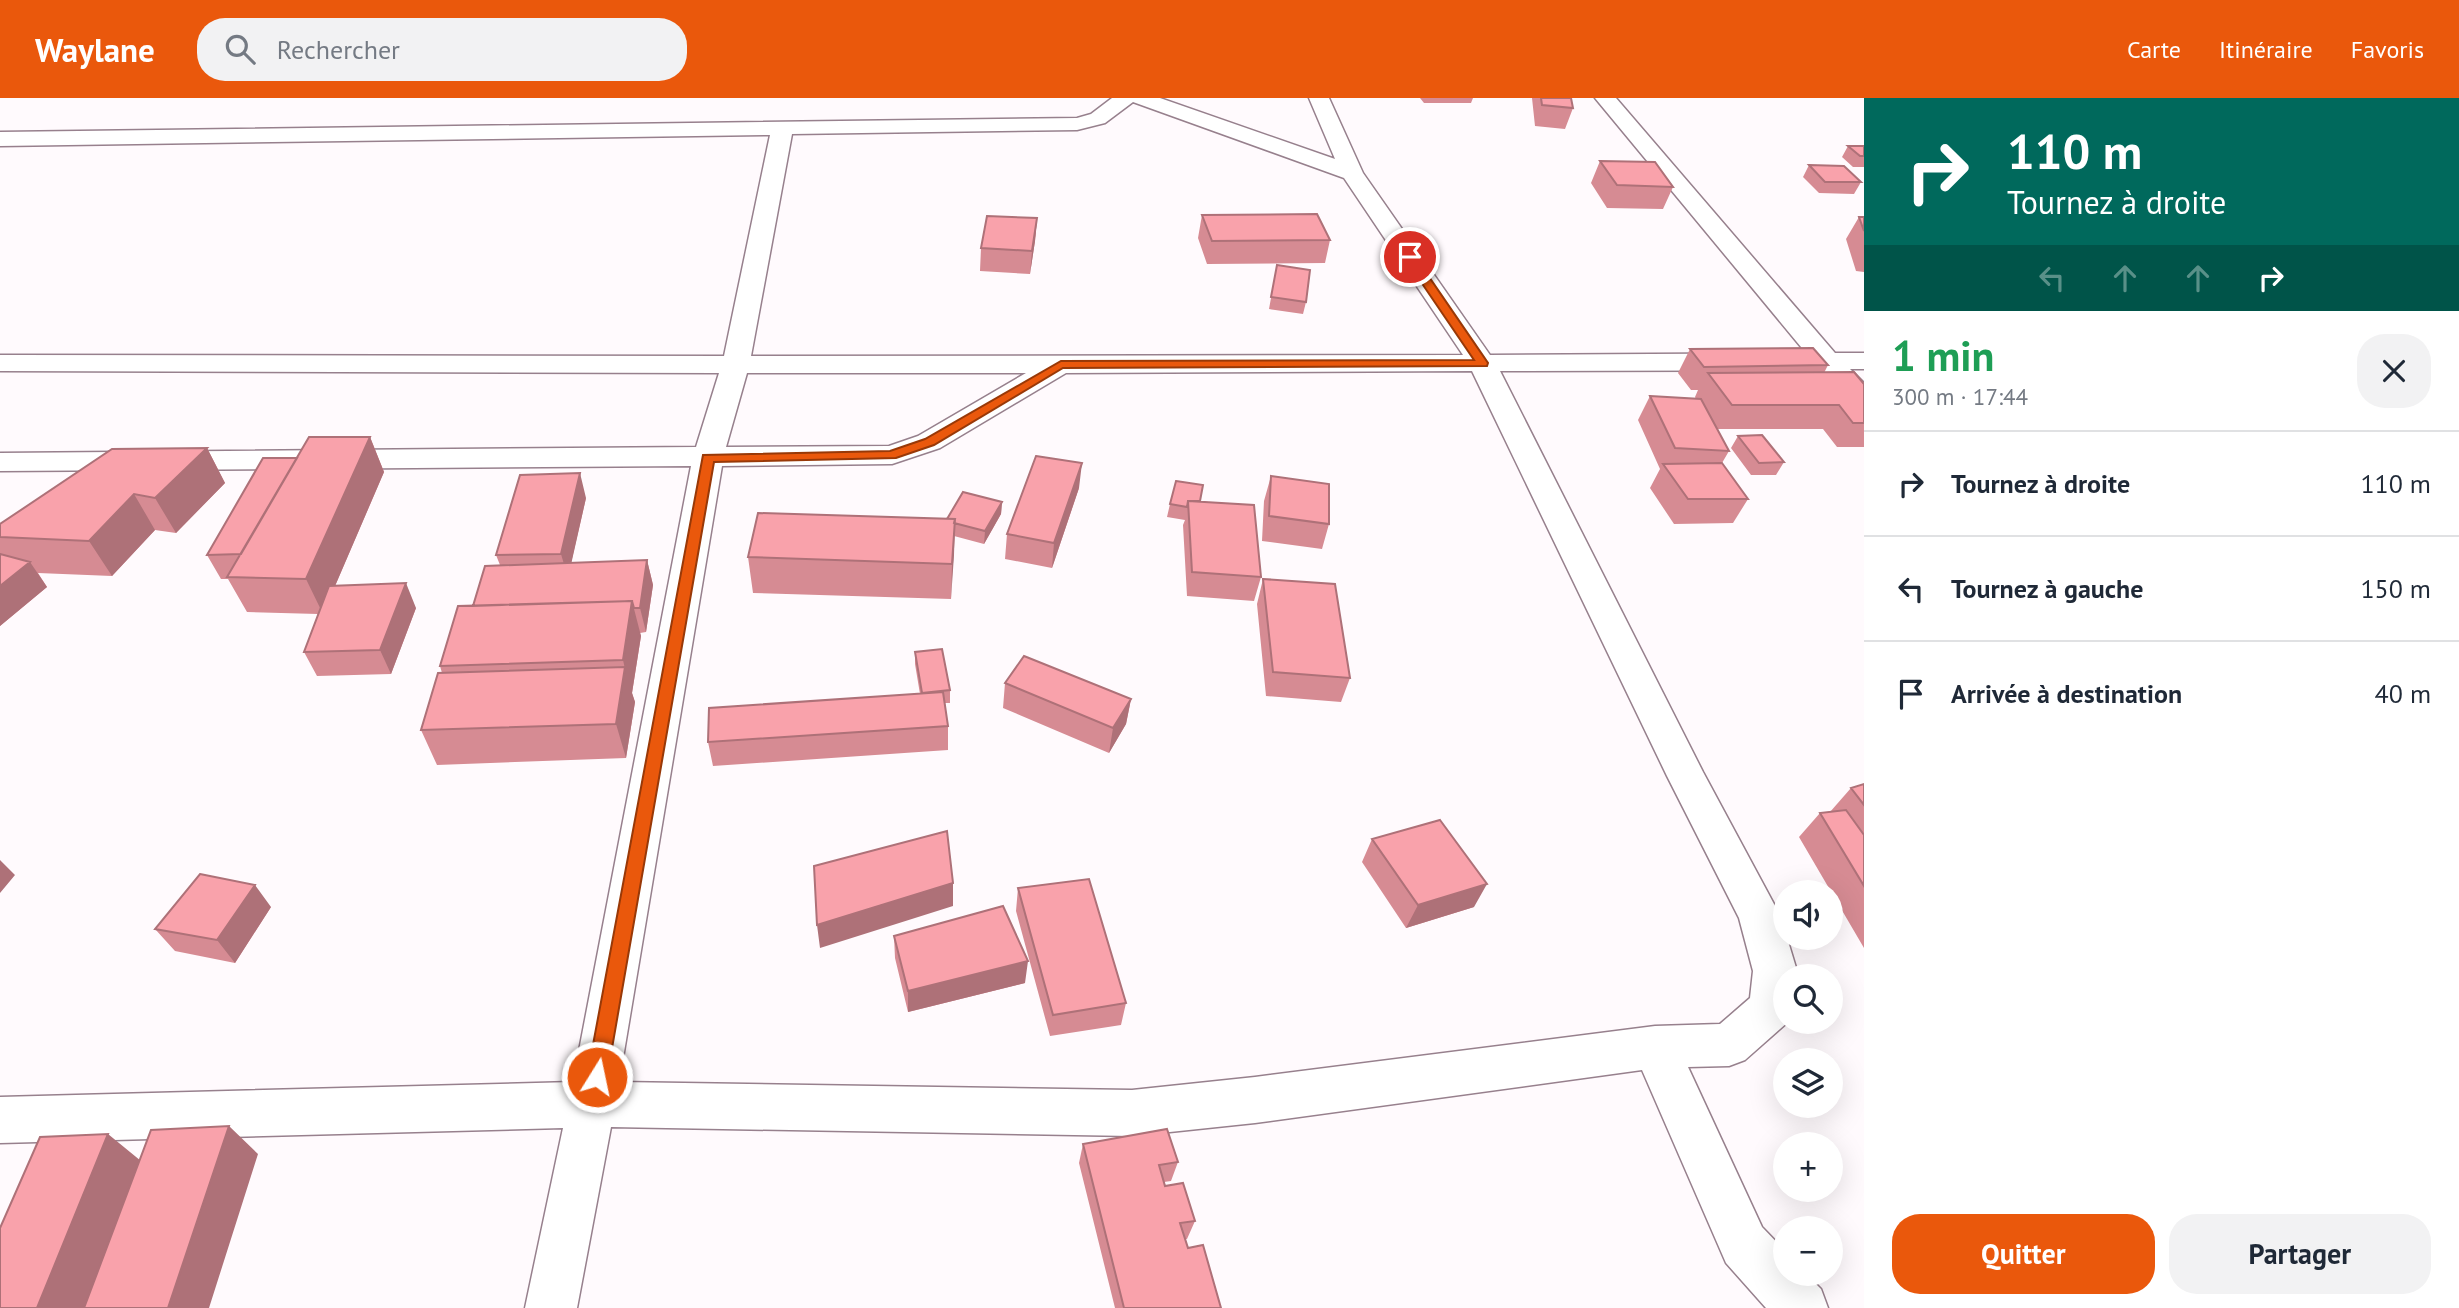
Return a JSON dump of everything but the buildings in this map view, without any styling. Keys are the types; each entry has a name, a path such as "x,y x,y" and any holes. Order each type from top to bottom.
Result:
{"street":[{"path":"0,139 1077,124 1098,119 1125,98"},
{"path":"1140,98 1352,173"},
{"path":"0,1120 592,1104 1132,1113 1255,1100 1655,1047 1729,1045 1772,1008 1774,971 1760,917 1686,776 1482,363 1352,173 1319,98"},
{"path":"1605,98 1827,361 1864,400"},
{"path":"551,1308 592,1104 708,458 736,363 782,130"},
{"path":"0,363 1061,365 1864,361"},
{"path":"0,462 891,455 929,442 1061,365"},
{"path":"1655,1047 1744,1245 1802,1308"}],"route":[{"path":"597,1077 708,458 891,455 929,442 1061,365 1482,363 1410,257"}]}
